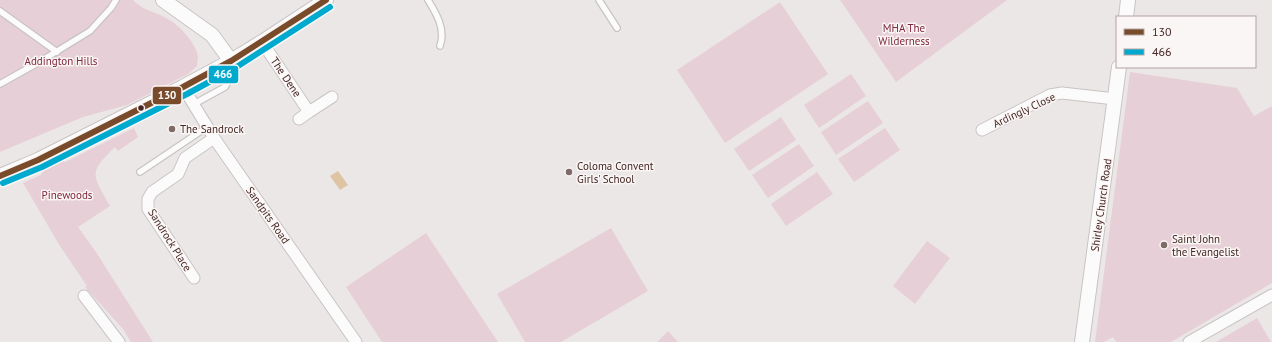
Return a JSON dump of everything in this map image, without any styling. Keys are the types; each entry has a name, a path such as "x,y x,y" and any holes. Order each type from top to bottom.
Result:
{"street":[{"path":"0,176 38,160 183,87 262,42 326,0"},
{"path":"1126,16 1128,0"},
{"path":"167,1 212,35 226,63"},
{"name":"The Dene","path":"262,42 309,112"},
{"name":"Shirley Church Road","path":"1082,342 1119,68"},
{"name":"Sandpits Road","path":"183,87 214,138 356,342"},
{"name":"Ardingly Close","path":"982,130 1056,93 1115,99"},
{"path":"299,119 332,97"},
{"name":"Sandrock Place","path":"194,278 148,209 148,199 152,192 178,174 185,158 214,138"},
{"path":"1189,342 1272,294"},
{"path":"84,296 119,342"}],"lane":[{"path":"0,84 57,52 90,31 111,8 116,0"},
{"path":"428,0 439,22 442,39 440,46"},
{"path":"599,0 617,28"},
{"path":"0,11 57,52"},
{"path":"194,104 225,87 228,83 229,77 226,63"},
{"path":"140,172 207,127"}],"green space":[{"name":"Addington Hills","path":"0,0 133,0 142,7 168,19 182,30 191,41 197,52 197,66 188,74 127,105 83,117 0,152"},
{"name":"MHA The Wilderness","path":"840,0 1007,0 896,82"},
{"path":"780,2 828,74 725,143 677,70"},
{"path":"1130,72 1237,88 1254,116 1272,106 1272,283 1171,342 1116,342 1113,337 1104,342 1095,342"},
{"path":"851,74 866,96 819,128 804,105"},
{"path":"868,101 883,123 836,155 821,132"},
{"path":"781,117 796,140 749,171 734,149"},
{"name":"Pinewoods","path":"134,128 138,137 118,151 115,147 100,163 97,169 97,181 110,206 78,227 96,252 153,342 131,342 123,329 85,287 87,286 60,246 23,183 41,175 43,170 63,161 66,162"},
{"path":"885,128 900,150 854,182 838,159"},
{"path":"799,144 814,166 768,198 752,175"},
{"path":"817,172 833,194 786,226 771,204"},
{"path":"611,228 648,291 561,342 525,342 497,294"},
{"path":"426,233 498,342 382,342 346,287"},
{"path":"927,241 950,258 915,304 893,286"},
{"path":"1257,318 1271,342 1216,342"},
{"path":"668,331 678,342 657,342"}],"shaded area":[{"path":"338,171 348,185 340,190 330,176"}],"transit line":[{"name":"130","path":"0,176 38,160 183,87 231,61 326,0"},
{"name":"466","path":"3,183 42,167 187,94 235,68 330,7"}],"place":[{"name":"The Sandrock","path":"172,129"},
{"name":"Coloma Convent Girls' School","path":"569,172"},
{"name":"Saint John the Evangelist","path":"1164,245"}]}
